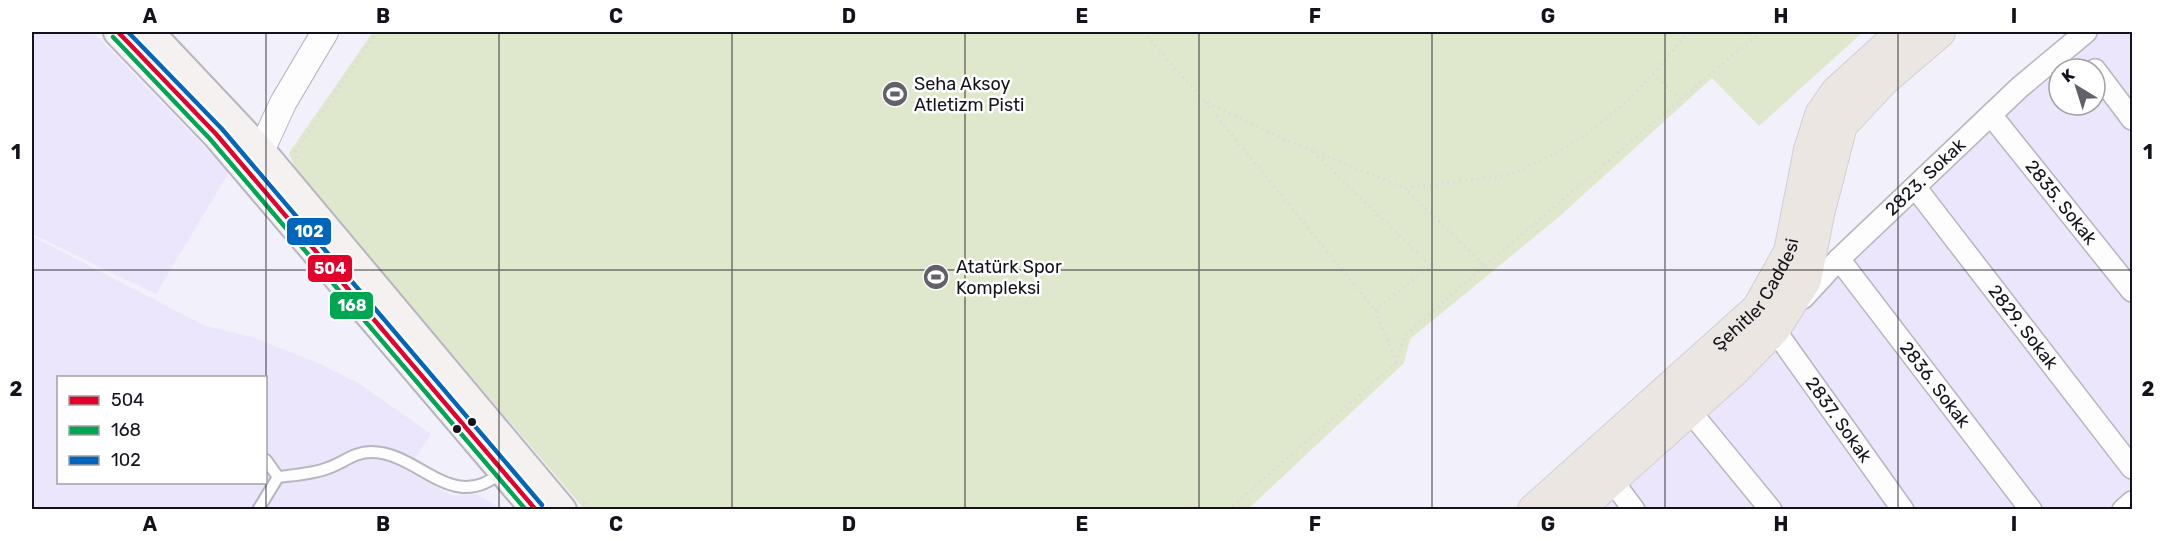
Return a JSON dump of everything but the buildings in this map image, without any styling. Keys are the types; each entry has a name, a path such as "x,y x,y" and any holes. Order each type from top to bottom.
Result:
{"main road":[{"path":"118,32 216,134 511,465 572,505"},
{"path":"150,32 261,151 511,465 536,510"},
{"name":"Şehitler Caddesi","path":"1534,510 1758,309 1790,252 1810,150 1821,115 1837,92 1903,32"},
{"name":"Şehitler Caddesi","path":"1577,510 1736,368 1774,329 1805,280 1818,214 1841,125 1884,79 1939,32"}],"street":[{"path":"261,151 282,103 325,32"},
{"path":"2074,35 2087,57"},
{"name":"2823. Sokak","path":"1774,329 1839,259 2074,35"},
{"path":"2107,86 2133,119"},
{"name":"2835. Sokak","path":"1991,115 2133,291"},
{"name":"2829. Sokak","path":"1915,187 2133,468"},
{"name":"2836. Sokak","path":"1839,259 2031,510"},
{"name":"2837. Sokak","path":"1774,329 1903,510"},
{"path":"1689,410 1771,510"},
{"path":"1611,479 1634,510"},
{"path":"2123,510 2133,502"}],"lane":[{"path":"258,510 278,477 327,469 353,456 369,452 398,458 455,487 481,485 511,465"},
{"path":"267,461 278,477"}],"path":[{"path":"297,159 296,151 377,32"},
{"path":"1143,32 1204,101 1375,310 1396,362"},
{"path":"1405,188 1510,175 1560,151 1587,134 1630,99 1689,32"},
{"path":"1228,510 1396,362 1406,335 1760,32"},
{"path":"1653,74 1681,100"},
{"path":"1204,101 1311,150 1405,188 1485,266"},
{"path":"1311,150 1431,266 1375,310"},
{"path":"572,505 590,510"}],"shaded area":[{"path":"32,32 93,32 229,172 156,294 32,234"},
{"path":"2077,32 2132,32 2132,509 1566,510 2047,60 2047,117 2107,117 2107,57 2050,57"},
{"path":"32,236 205,326 249,336 316,362 360,384 431,434 407,471 452,496 477,494 501,509 32,509"}],"green space":[{"name":"Atatürk Spor Kompleksi","path":"373,32 1863,32 1759,126 1712,78 1561,215 1410,339 1404,363 1247,510 584,509 296,170 289,153"}],"transit line":[{"name":"504","path":"118,32 216,134 536,510"},
{"name":"102","path":"128,32 222,129 542,505"},
{"name":"168","path":"113,37 210,139 526,510"}],"place":[{"name":"Seha Aksoy Atletizm Pisti","path":"895,94"},
{"name":"Atatürk Spor Kompleksi","path":"936,277"}]}
